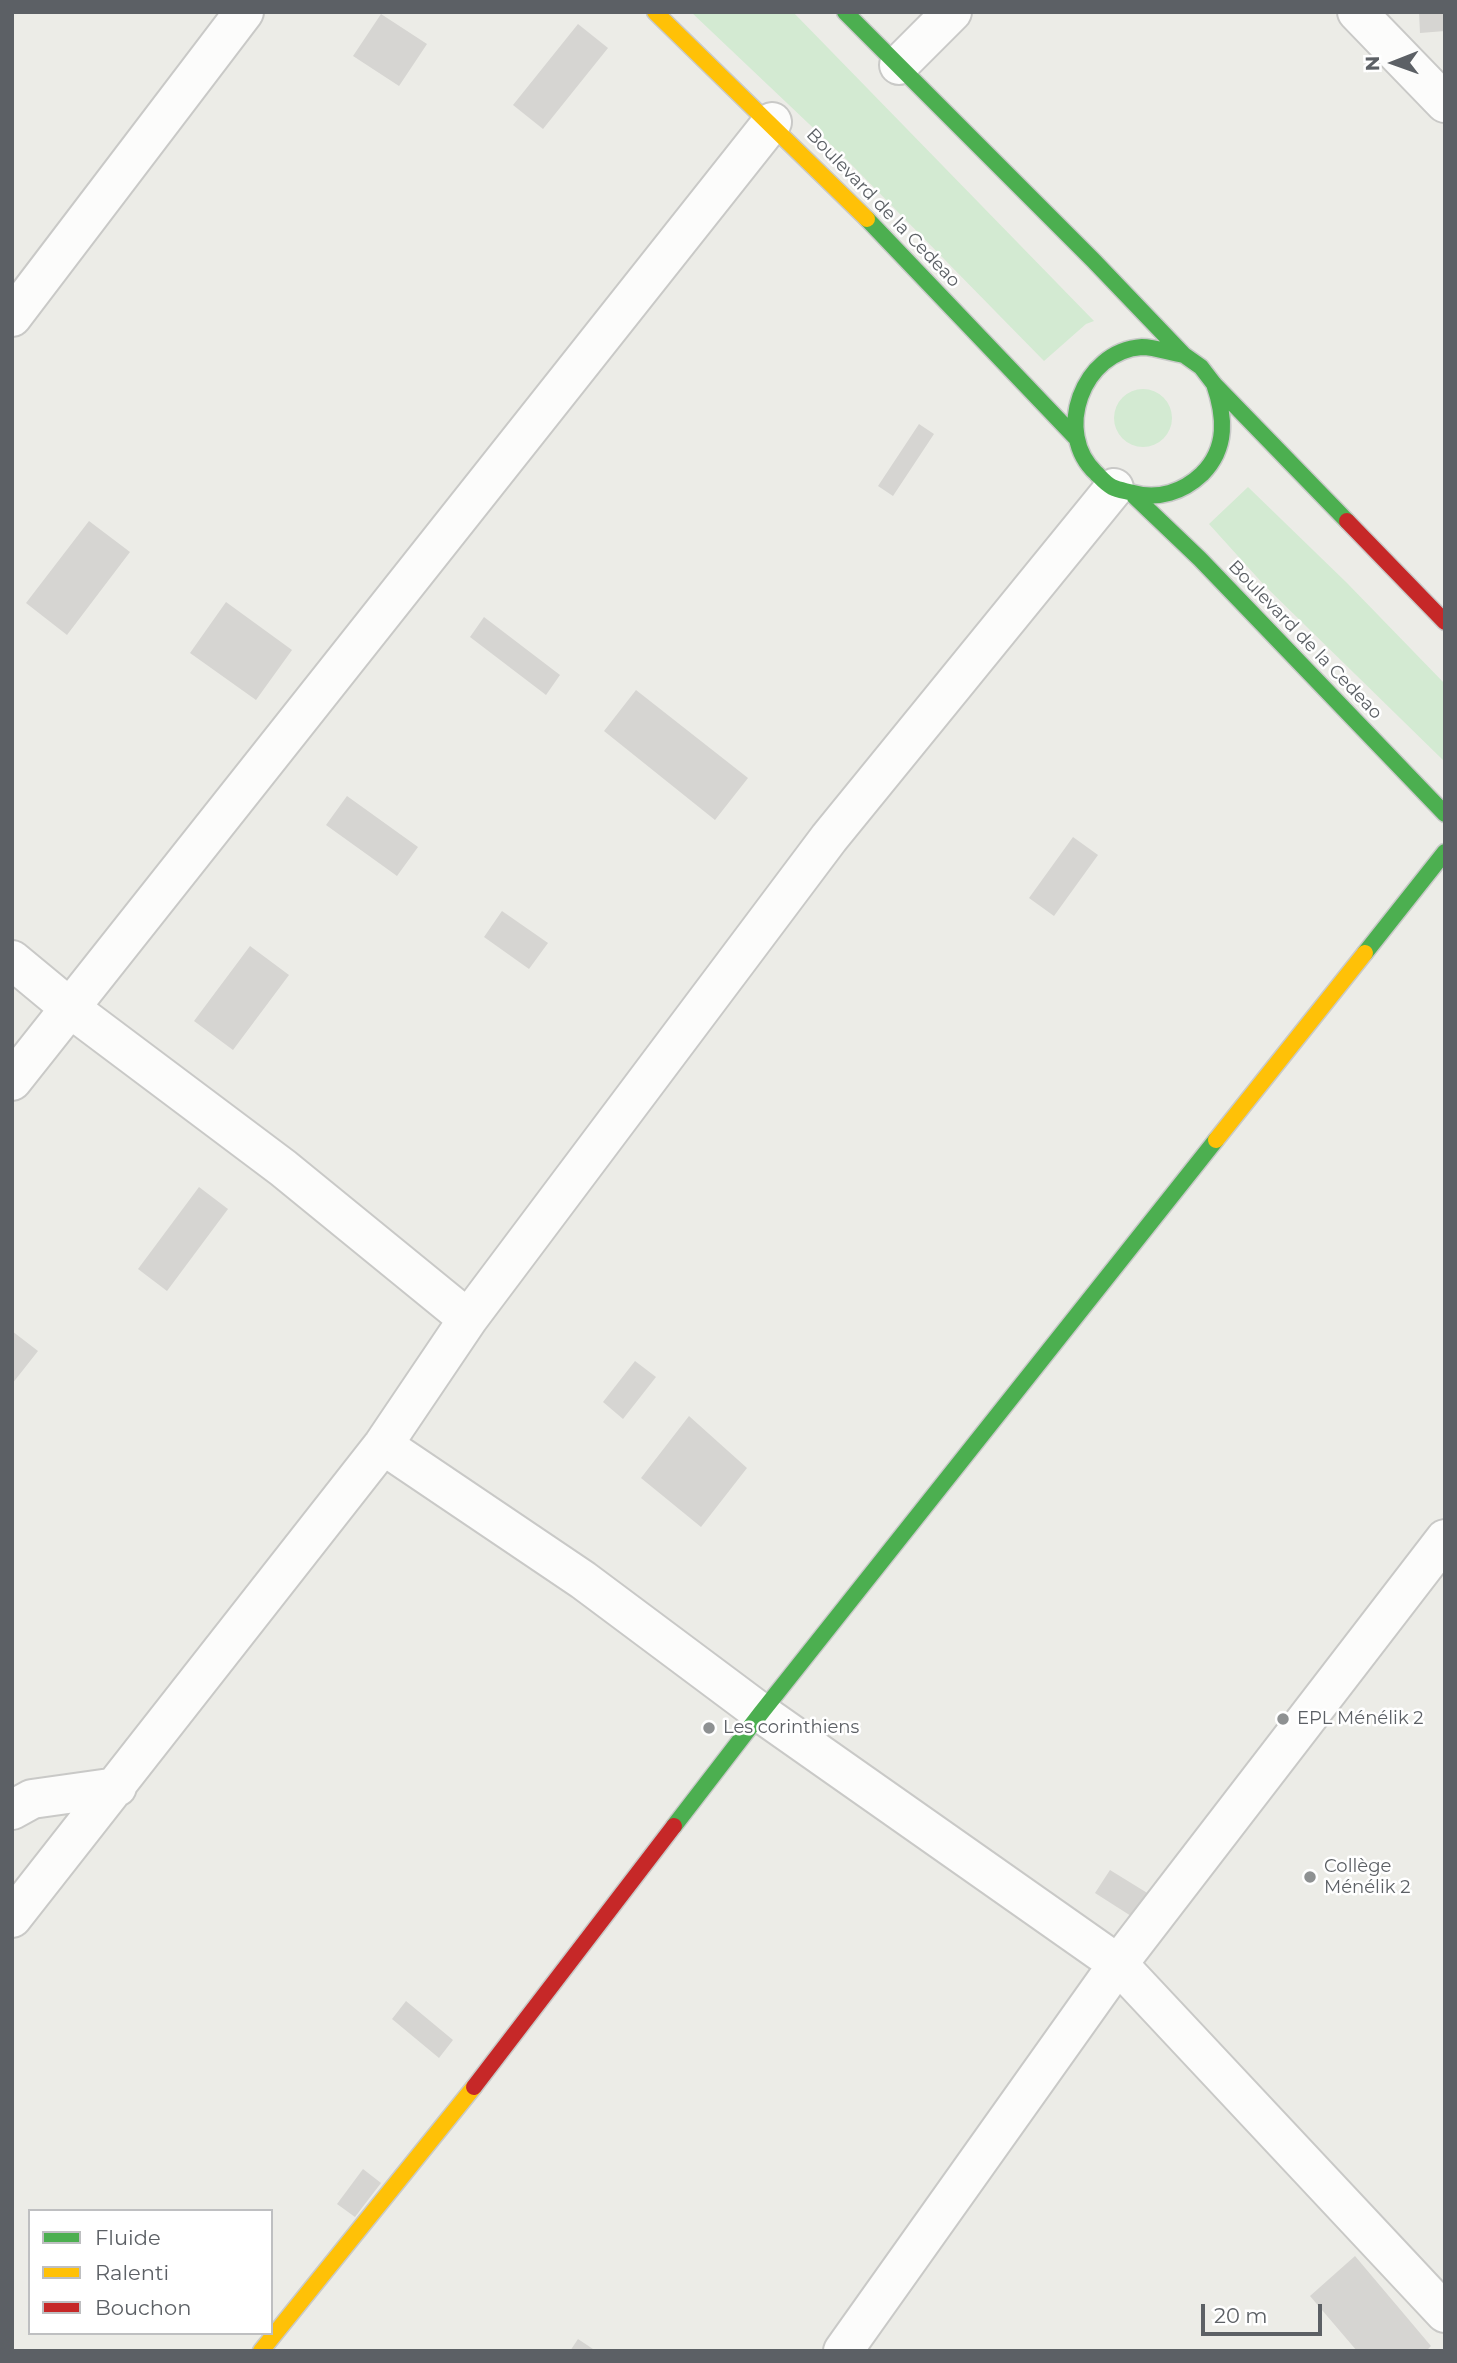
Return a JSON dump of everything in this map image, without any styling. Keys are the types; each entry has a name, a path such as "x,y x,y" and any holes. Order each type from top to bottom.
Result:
{"main road":[{"name":"Boulevard de la Cedeao","path":"655,12 772,121 1076,438"},
{"name":"Boulevard de la Cedeao","path":"845,12 1184,355 1201,368 1445,622"},
{"name":"Boulevard de la Cedeao","path":"1184,355 1164,347 1143,346 1122,351 1103,362 1088,377 1078,396 1074,417 1076,438 1084,458 1097,475 1124,492 1200,559 1445,814"},
{"name":"Boulevard de la Cedeao","path":"1124,492 1155,497 1177,492 1195,481 1210,466 1220,447 1224,426 1222,404 1214,384"},
{"path":"261,2351 476,2085 761,1713 1445,852"}],"street":[{"path":"12,317 244,12"},
{"path":"899,65 952,12"},
{"path":"1357,12 1445,103"},
{"path":"12,1082 772,121"},
{"path":"12,1918 383,1445 468,1319 829,838 1124,492"},
{"path":"12,960 70,1008 283,1168 468,1319"},
{"path":"383,1445 583,1580 761,1713 1118,1964 1445,2313"},
{"path":"843,2351 1118,1964 1445,1539"},
{"path":"12,1810 32,1799 117,1787"}],"green space":[{"path":"691,12 793,12 1094,321 1086,324 1044,361 847,160"},
{"path":"1137,389 1149,389 1164,397 1172,412 1172,424 1164,439 1149,447 1137,447 1122,439 1114,424 1114,412 1122,397"},
{"path":"1248,487 1347,583 1445,684 1445,762 1265,586 1209,524"}],"building":[{"path":"1419,12 1445,12 1445,31 1420,33"},
{"path":"381,14 427,44 399,86 353,56"},
{"path":"578,24 608,48 543,129 513,105"},
{"path":"919,424 934,434 893,496 878,486"},
{"path":"89,521 130,552 67,635 26,603"},
{"path":"226,602 292,650 256,700 190,653"},
{"path":"484,617 560,675 546,695 470,637"},
{"path":"636,690 748,778 715,820 604,731"},
{"path":"347,796 418,847 397,876 326,825"},
{"path":"1073,837 1098,855 1054,916 1029,898"},
{"path":"502,911 548,943 529,969 484,937"},
{"path":"250,946 289,975 233,1050 194,1021"},
{"path":"199,1187 228,1209 167,1291 138,1269"},
{"path":"12,1331 38,1351 12,1384"},
{"path":"635,1361 656,1377 623,1419 603,1402"},
{"path":"689,1416 747,1468 701,1527 641,1478"},
{"path":"1110,1870 1157,1899 1142,1923 1095,1893"},
{"path":"406,2001 453,2040 439,2058 392,2019"},
{"path":"363,2169 381,2183 355,2217 337,2204"},
{"path":"1355,2256 1431,2346 1426,2351 1357,2351 1310,2296"},
{"path":"578,2339 596,2351 570,2351"}],"traffic: fast":[{"path":"845,12 1184,355 1201,367 1214,384 1347,521"},
{"path":"867,219 1076,438"},
{"path":"1184,355 1142,347 1121,352 1103,363 1090,378 1080,396 1076,417 1077,437 1083,456 1104,481 1117,489 1152,496 1178,490 1202,474 1216,453 1222,431 1214,384"},
{"path":"1134,496 1200,559 1445,814"},
{"path":"1365,953 1445,852"},
{"path":"674,1826 1216,1140"}],"traffic: slow":[{"path":"655,12 867,219"},
{"path":"1216,1140 1365,953"},
{"path":"261,2351 474,2087"}],"traffic: jam":[{"path":"1347,521 1445,622"},
{"path":"474,2087 674,1826"}],"place":[{"name":"EPL Ménélik 2","path":"1283,1719"},
{"name":"Les corinthiens","path":"709,1728"},
{"name":"Collège Ménélik 2","path":"1310,1877"}]}
